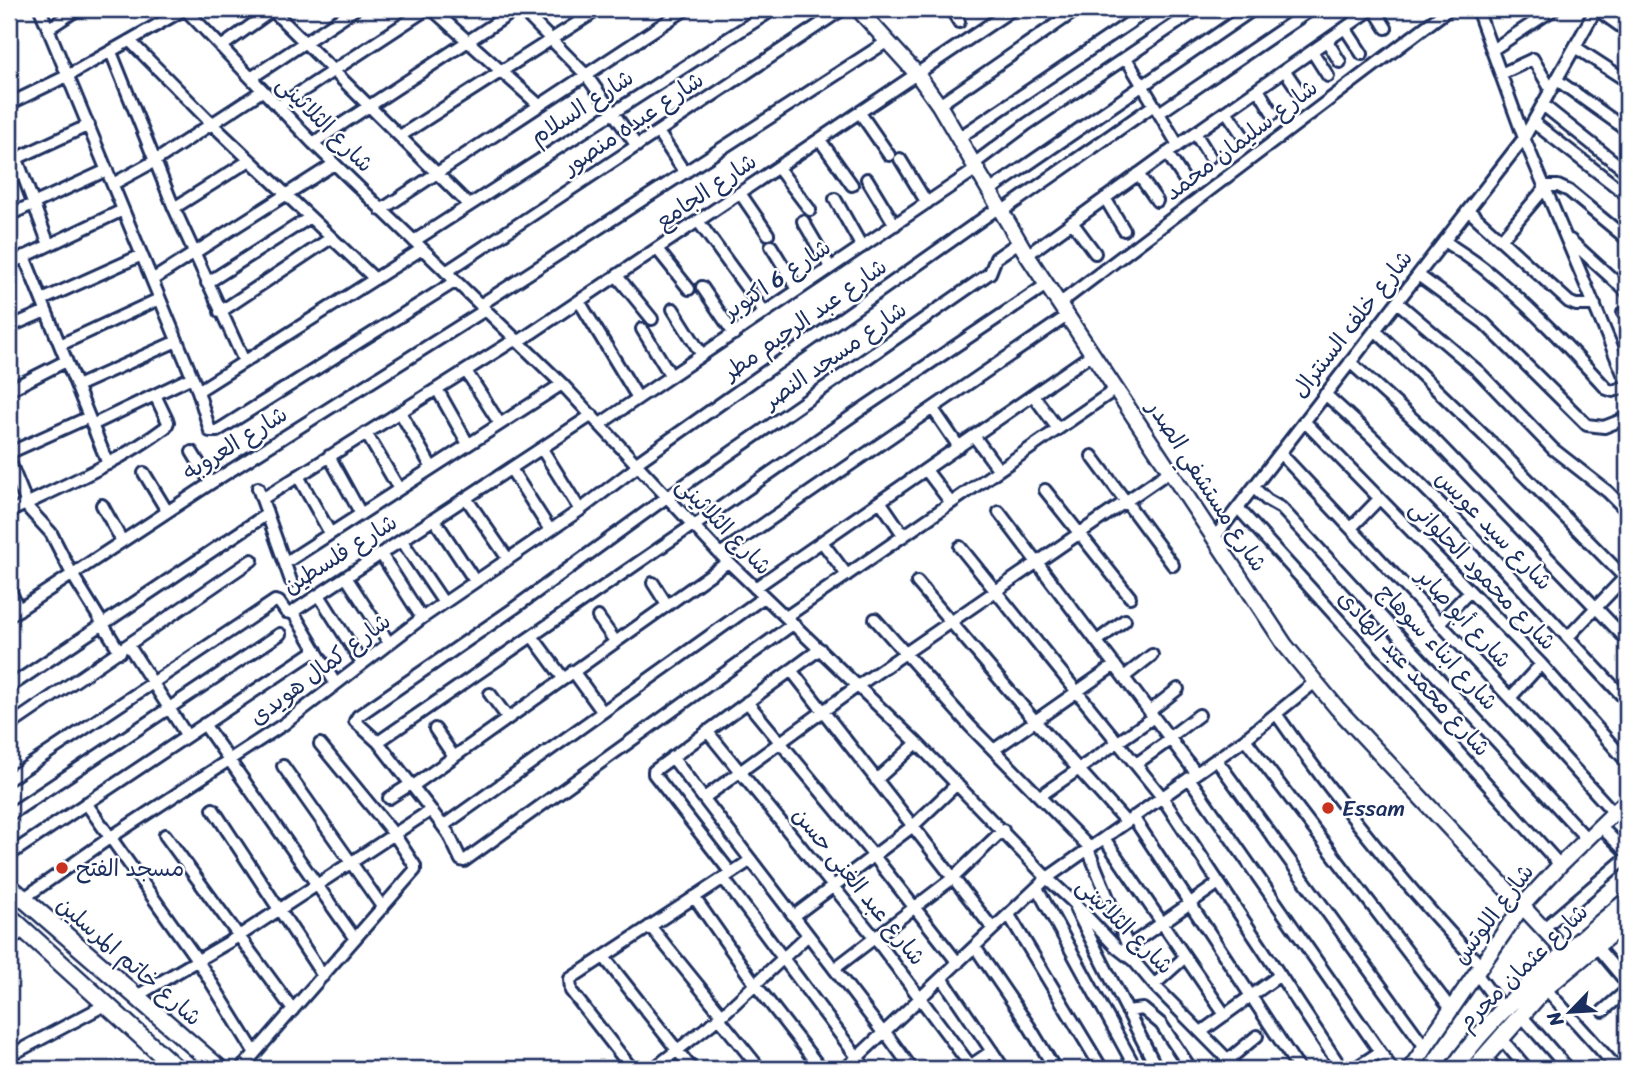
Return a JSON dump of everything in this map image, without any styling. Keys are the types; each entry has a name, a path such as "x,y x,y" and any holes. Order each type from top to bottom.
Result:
{"main road":[{"name":"شارع خاتم المرسلين","path":"9,886 220,1069"},
{"name":"شارع عثمان محرم","path":"1453,1069 1512,1013 1566,953 1627,901"},
{"name":"شارع خاتم المرسلين","path":"9,916 177,1069"},
{"name":"شارع عثمان محرم","path":"1474,1069 1500,1037 1512,1013 1627,919"}],"street":[{"path":"40,9 198,391 210,431 217,431 456,281"},
{"path":"49,28 78,9"},
{"path":"221,47 272,9 332,72 469,205"},
{"path":"251,78 355,9"},
{"path":"278,107 430,9 538,105"},
{"path":"313,143 519,9 586,75 637,146"},
{"path":"400,136 599,9"},
{"path":"381,210 686,9"},
{"name":"شارع السلام","path":"198,391 375,279 469,205 774,9"},
{"name":"شارع عبده منصور","path":"446,272 843,9"},
{"path":"951,9 959,22"},
{"name":"شارع الجامع","path":"267,513 260,493 298,475 517,341 1013,9"},
{"path":"939,105 1078,9"},
{"path":"960,137 1150,9"},
{"name":"شارع 6 اكتوبر","path":"596,420 638,398 895,225 976,166 1027,124 1198,9"},
{"path":"989,191 1254,9"},
{"name":"شارع عبد الرحيم مطر","path":"637,465 1000,210 1312,9"},
{"path":"1027,255 1178,145 1373,9 1386,28"},
{"name":"شارع سليمان محمد","path":"390,798 454,757 667,605 724,558 933,409 1449,9"},
{"path":"1492,50 1554,9"},
{"path":"1596,9 1627,31"},
{"name":"شارع خلف السنترال","path":"1215,537 1524,138 1596,9"},
{"path":"9,104 190,10"},
{"name":"شارع الثلاثينى","path":"190,10 221,47 313,143 562,384 724,558 859,685 1047,878 1116,947 1134,961 1237,1069"},
{"name":"شارع مستشفي الصدر","path":"863,10 918,74 939,105 1046,285 1266,618 1315,682 1566,953"},
{"path":"1444,241 1486,270 1505,287 1565,343 1607,388 1613,391 1627,382 1524,138 1479,10"},
{"path":"1345,28 1362,54"},
{"path":"130,41 213,125 375,279"},
{"name":"شارع العروبه","path":"14,613 888,41"},
{"path":"1327,41 1340,61"},
{"path":"1575,47 1627,81"},
{"path":"1312,51 1328,76"},
{"path":"111,52 174,208 244,361"},
{"path":"1126,58 1178,145"},
{"path":"1501,74 1533,59 1551,90"},
{"path":"1284,71 1300,93"},
{"path":"1557,80 1627,130"},
{"path":"1258,89 1273,114"},
{"path":"113,184 213,125 262,91"},
{"path":"1543,105 1627,172"},
{"path":"1226,111 1243,136"},
{"path":"860,113 927,203"},
{"path":"1533,122 1627,195"},
{"path":"49,245 34,203 13,160 89,125"},
{"path":"658,132 685,173"},
{"path":"1195,133 1210,157"},
{"path":"820,140 852,185"},
{"path":"1167,153 1186,182"},
{"path":"174,208 250,160"},
{"path":"152,280 334,164"},
{"path":"778,168 810,210"},
{"path":"9,215 107,170"},
{"path":"1138,174 1157,201"},
{"path":"867,179 895,225"},
{"path":"1501,240 1545,187 1558,186 1569,191 1627,239"},
{"path":"740,194 768,234"},
{"path":"1105,198 1124,230"},
{"path":"835,199 862,247"},
{"path":"9,264 123,210"},
{"path":"1468,210 1572,303 1595,305"},
{"path":"207,283 309,218"},
{"path":"803,220 830,267"},
{"path":"698,221 764,312"},
{"path":"1072,222 1095,253"},
{"path":"1565,236 1627,292"},
{"path":"220,312 331,238"},
{"name":"شارع مسجد النصر","path":"378,742 356,724 355,718 990,273 996,258 1019,242"},
{"path":"771,246 798,290"},
{"path":"657,249 689,289"},
{"path":"9,327 44,305 142,255"},
{"path":"24,256 108,464"},
{"path":"1418,275 1483,323 1587,425 1592,428 1604,427 1627,418"},
{"path":"617,276 652,319"},
{"path":"1046,285 378,742 443,826 461,860 467,859 789,621 847,575 1116,389"},
{"path":"702,287 734,334"},
{"path":"60,345 159,299"},
{"path":"579,301 638,398"},
{"path":"1396,302 1479,372 1553,449 1608,492 1627,511"},
{"path":"673,309 702,355"},
{"path":"642,329 671,376"},
{"path":"1375,330 1492,442 1627,578 1568,638"},
{"path":"77,386 177,341"},
{"path":"755,588 1092,354"},
{"path":"9,390 66,361"},
{"path":"1350,362 1424,429 1627,640"},
{"path":"466,371 500,424"},
{"path":"9,453 155,395 192,377"},
{"path":"285,563 562,384"},
{"path":"437,389 468,444"},
{"name":"شارع سيد عويس","path":"1325,394 1374,438 1627,701"},
{"path":"9,512 136,449 167,425 155,395"},
{"path":"1033,396 1058,429"},
{"path":"933,409 959,447"},
{"path":"400,412 432,468"},
{"name":"شارع فلسطين","path":"9,779 275,601 288,613 293,612 541,449 596,420"},
{"name":"شارع محمود الحلوانى","path":"1304,421 1541,664 1627,762"},
{"path":"366,433 399,489"},
{"path":"974,436 999,470"},
{"path":"541,449 580,510"},
{"path":"192,452 211,483"},
{"name":"شارع أبو صابر","path":"1281,454 1614,813"},
{"path":"329,456 361,514"},
{"path":"1092,456 1173,565"},
{"path":"9,460 32,513 49,531 103,624 154,684 187,736"},
{"name":"شارع كمال هويدى","path":"24,898 111,837 284,724 389,642 580,510 637,465"},
{"path":"511,469 551,530"},
{"path":"926,470 951,503"},
{"path":"704,798 859,685 1170,471"},
{"path":"144,473 167,511"},
{"path":"298,475 330,533"},
{"name":"شارع ابناء سوهاج","path":"1254,488 1281,508 1587,839"},
{"path":"1045,490 1130,597"},
{"path":"466,498 508,559"},
{"path":"1351,528 1379,499"},
{"path":"880,501 904,536"},
{"path":"102,505 122,541"},
{"name":"شارع محمد عبد الهادى","path":"1238,508 1560,865"},
{"path":"999,512 1170,738 1392,1069"},
{"path":"9,687 267,513 291,581"},
{"path":"434,519 475,581"},
{"path":"402,541 444,603"},
{"path":"822,542 847,575"},
{"path":"960,547 1162,797 1342,1069"},
{"path":"381,554 422,618"},
{"path":"9,726 252,560"},
{"path":"345,578 389,642"},
{"path":"917,582 1035,721 1130,820 1190,904 1299,1069"},
{"path":"653,583 667,605"},
{"path":"9,588 14,613"},
{"path":"1439,623 1469,592"},
{"path":"319,595 362,663"},
{"path":"443,826 764,597"},
{"path":"293,612 335,683"},
{"path":"598,617 615,641"},
{"path":"875,619 970,726 1089,848 1134,961"},
{"path":"1097,641 1125,620"},
{"path":"9,815 280,634"},
{"path":"532,636 602,711"},
{"path":"820,649 673,757 654,774 866,1069"},
{"path":"9,855 316,650"},
{"path":"1124,677 1152,655"},
{"path":"1510,698 1541,664"},
{"path":"995,749 1115,665"},
{"path":"791,670 993,929"},
{"path":"845,1069 1047,878 1277,715 1315,682"},
{"path":"1040,796 1118,742 1178,689"},
{"path":"490,694 508,718"},
{"path":"747,702 958,963"},
{"path":"1136,764 1199,715"},
{"path":"1277,715 1301,750 1395,870 1512,1013 1568,1069"},
{"path":"204,724 355,939"},
{"path":"435,729 454,757"},
{"name":"شارع عبد الغنى حسن","path":"708,731 875,938 971,1068"},
{"path":"1245,738 1451,1009"},
{"path":"876,780 917,743"},
{"path":"241,1069 415,872 415,866 394,834 320,744"},
{"path":"673,757 912,1069"},
{"path":"1216,759 1425,1047"},
{"path":"284,766 383,908"},
{"path":"794,916 913,826 957,784"},
{"name":"شارع اللوتس","path":"1410,1069 1523,905 1627,800"},
{"path":"86,803 198,961 255,1053"},
{"path":"213,809 323,976"},
{"path":"135,997 239,936 431,810"},
{"path":"1544,928 1627,855 1600,826"},
{"path":"834,969 953,878 1003,831"},
{"path":"165,835 293,1010"},
{"path":"1104,838 1225,1015"},
{"path":"632,1069 571,991 570,979 751,860"},
{"path":"1129,946 1219,883"},
{"path":"1037,888 1136,1069"},
{"path":"694,897 755,984 821,1069"},
{"path":"1071,900 1157,1069"},
{"path":"1009,915 1102,1069"},
{"path":"650,926 760,1069"},
{"path":"9,941 24,930"},
{"path":"653,1069 720,1016 808,935"},
{"path":"1596,946 1627,983"},
{"path":"975,947 1055,1069"},
{"path":"1101,959 1116,947"},
{"path":"604,957 692,1069"},
{"path":"1154,985 1185,957"},
{"path":"1201,1032 1280,975"},
{"path":"942,978 1004,1069"},
{"path":"1545,988 1618,1069"},
{"path":"1603,1012 1627,990"},
{"path":"9,1056 105,1005"},
{"path":"1127,1011 1143,1009 1161,1024 1191,1069"},
{"path":"1227,1061 1257,1036"},
{"path":"1500,1037 1527,1069"},
{"path":"971,1068 992,1051"},
{"path":"1354,1069 1380,1052"},
{"path":"1484,1056 1496,1069"}],"place":[{"name":"Essam","path":"1328,808"},
{"name":"مسجد الفتح","path":"62,868"}]}
